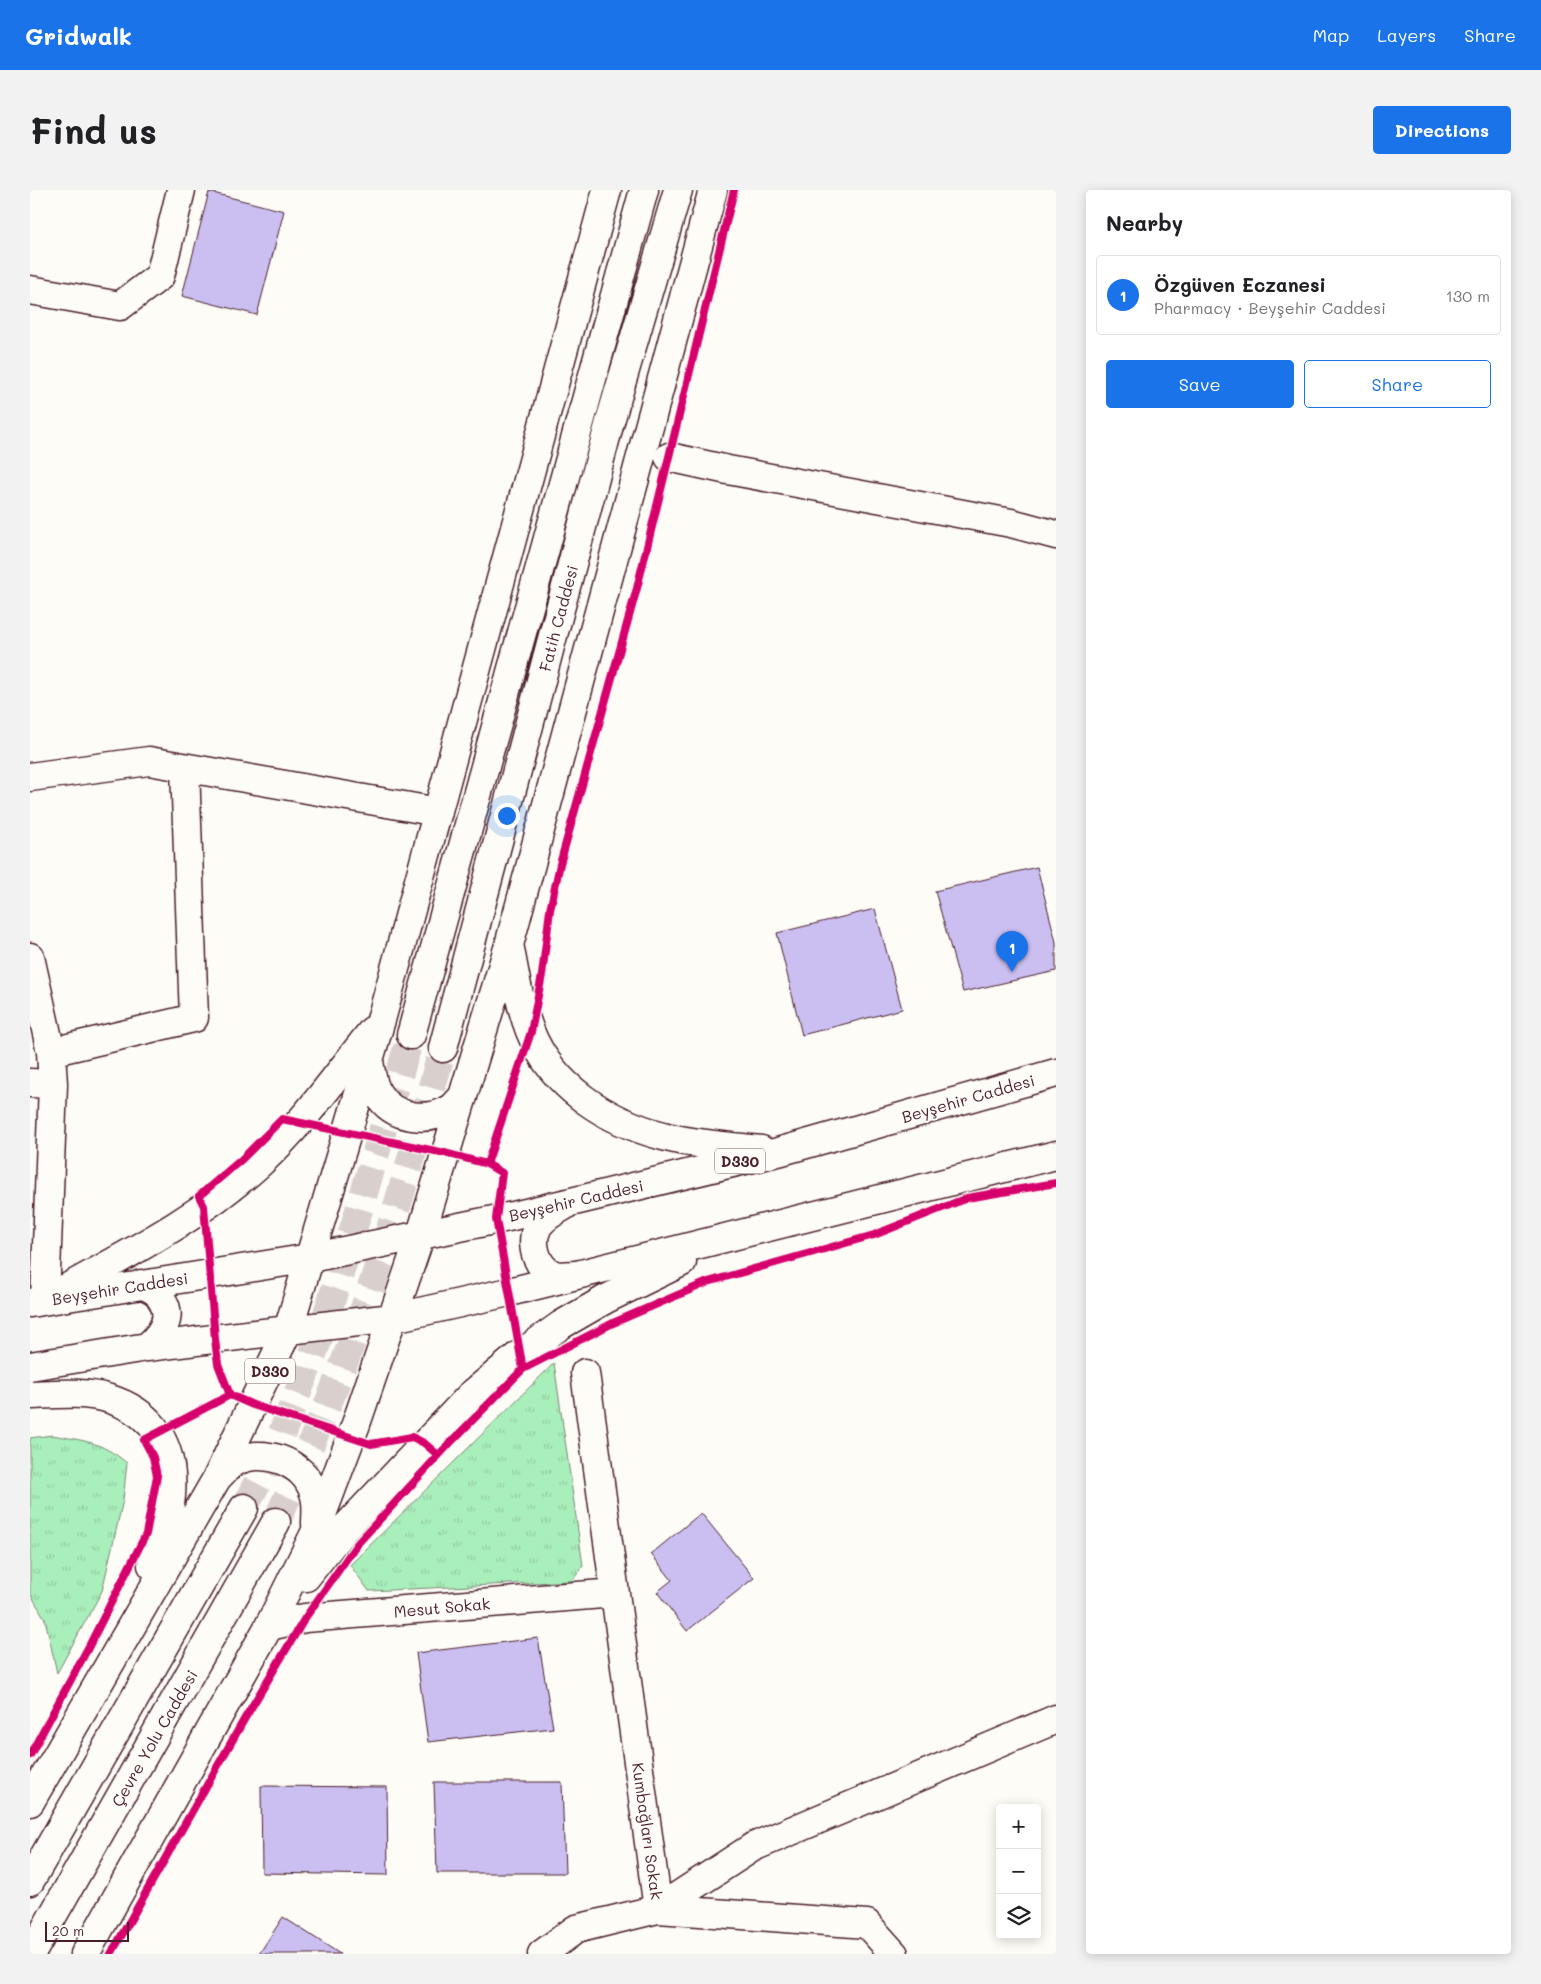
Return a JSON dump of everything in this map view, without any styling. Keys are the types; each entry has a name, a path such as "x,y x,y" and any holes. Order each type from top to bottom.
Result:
{"main road":[{"path":"30,290 120,306 160,276 181,190"},
{"path":"310,1258 381,1020 607,190"},
{"name":"Fatih Caddesi","path":"411,1035 644,190"},
{"name":"Fatih Caddesi","path":"443,1048 608,428 678,190"},
{"path":"85,1954 269,1626 315,1533 356,1424 421,1234 509,945 713,190"},
{"path":"669,457 728,470 1011,523 1056,535"},
{"path":"30,777 149,761 438,812"},
{"path":"50,1052 194,1018 185,768"},
{"path":"509,945 522,1005 531,1032 557,1074 578,1094 606,1115 633,1127 664,1136 778,1152"},
{"path":"30,957 50,1052 41,1084 37,1301 142,1245 233,1186 259,1164 299,1122 381,1020"},
{"path":"369,1061 378,1094 393,1110 402,1114 414,1117 440,1113 452,1108 463,1097"},
{"name":"Beyşehir Caddesi","path":"37,1301 310,1258 575,1201 778,1152 1056,1073"},
{"path":"30,1366 147,1347 393,1318 581,1274 1056,1155"},
{"path":"575,1201 553,1211 538,1227 534,1239 536,1259 545,1269 557,1276 581,1274"},
{"path":"269,1626 344,1529 471,1395 519,1355 561,1325 606,1299 749,1232"},
{"name":"D330","path":"30,1802 216,1478 288,1330 310,1258"},
{"path":"141,1284 156,1291 165,1303 166,1319 164,1328 147,1347"},
{"name":"Kumbağları Sokak","path":"585,1373 658,1910 753,1847 1056,1719"},
{"path":"30,1395 69,1394 108,1398 132,1408 151,1421 165,1446 172,1480 167,1520 159,1550 115,1654"},
{"path":"216,1478 232,1464 245,1457 274,1457 294,1466 309,1482 314,1493 317,1508 315,1533"},
{"path":"30,1882 244,1508"},
{"name":"Çevre Yolu Caddesi","path":"31,1954 276,1522"},
{"name":"Mesut Sokak","path":"269,1626 305,1618 615,1593"},
{"path":"542,1954 576,1929 658,1910 867,1924 894,1954"}],"green space":[{"path":"554,1363 583,1566 572,1581 369,1591 350,1565"},
{"path":"52,1435 92,1443 109,1450 127,1463 123,1500 102,1591 57,1673 45,1619 30,1593 30,1438"}],"building":[{"path":"209,192 284,211 257,315 182,296"},
{"path":"1037,867 1056,942 1056,971 963,992 935,891"},
{"path":"875,909 902,1009 802,1035 777,933"},
{"path":"701,1513 754,1578 687,1631 657,1592 672,1580 651,1554"},
{"path":"538,1638 553,1728 428,1742 416,1653"},
{"path":"434,1782 562,1782 565,1873 437,1873"},
{"path":"261,1786 387,1787 388,1875 262,1873"},
{"path":"283,1917 340,1954 259,1954"}],"tunnel":[{"path":"244,1508 278,1443 318,1341 411,1035"},
{"path":"276,1522 322,1418 361,1317 398,1203 443,1048"}],"cycle path":[{"path":"523,1369 496,1219 502,1173 487,1164 531,1032 542,975 550,910 560,864 637,588 734,190"},
{"path":"230,1395 218,1364 204,1206 199,1196 242,1159 282,1119 445,1153 487,1164"},
{"path":"111,1954 245,1718 305,1618 357,1544 449,1444 523,1369 613,1323 708,1282 874,1235 967,1198 1056,1183"},
{"path":"30,1755 88,1648 146,1534 157,1476 153,1457 144,1440 230,1395 253,1405 371,1444 412,1437 424,1443 438,1455"}],"place":[{"name":"Özgüven Eczanesi","path":"1012,972"}]}
